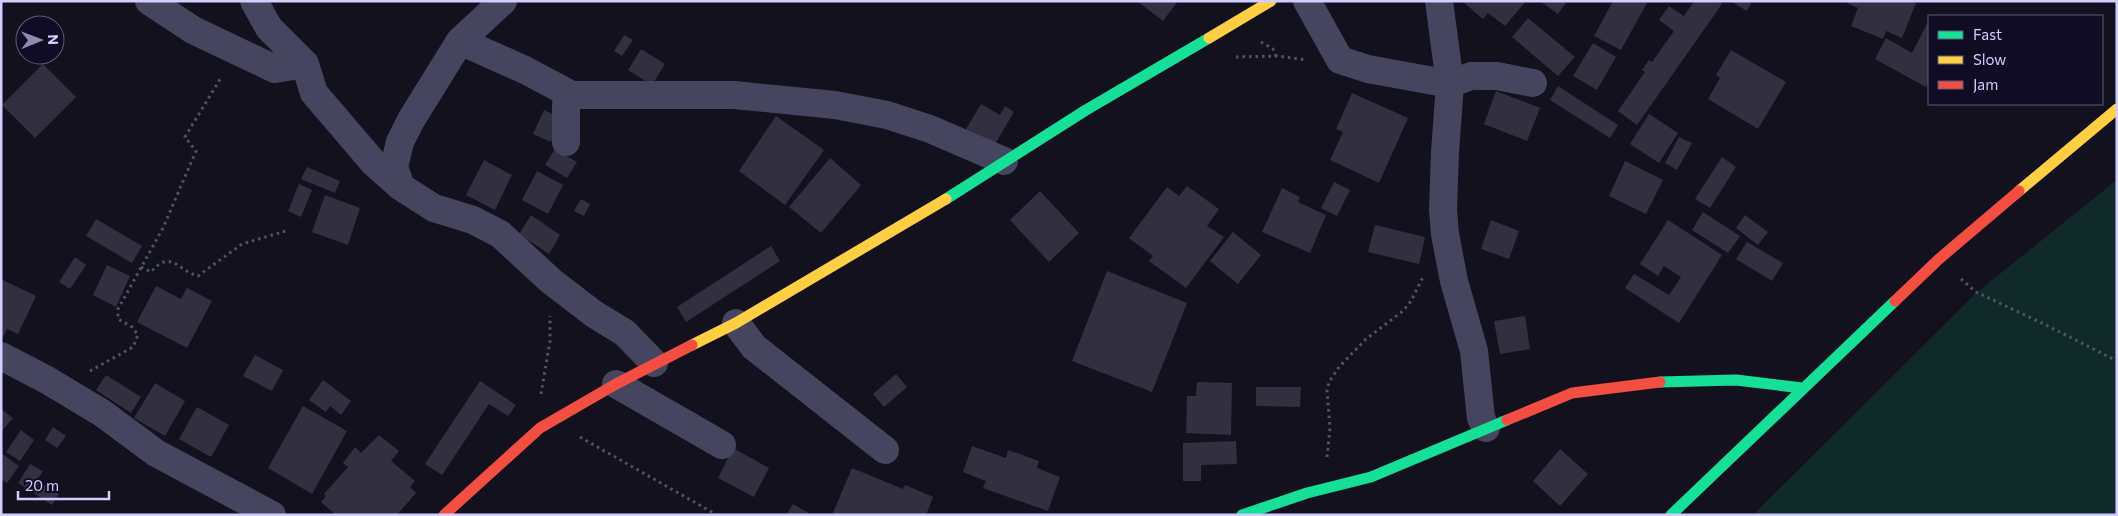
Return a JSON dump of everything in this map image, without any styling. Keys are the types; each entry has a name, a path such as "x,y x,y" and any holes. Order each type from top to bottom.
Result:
{"street":[{"path":"150,1 193,30 275,69 305,64"},
{"path":"254,1 269,28 305,64 314,93 373,162 401,187 434,208 473,220 500,234 551,281 594,314 625,333 654,364"},
{"path":"401,187 394,166 400,142 411,120 460,41 503,1"},
{"path":"444,515 540,428 616,384 736,323 928,210 1094,105 1271,1"},
{"path":"1307,1 1340,60 1368,69 1450,84 1471,76 1497,76 1533,83"},
{"path":"1439,1 1450,84 1444,180 1445,234 1454,281 1474,351 1481,418 1486,428"},
{"path":"460,41 525,70 572,95 734,95 835,105 887,114 922,126 1004,161"},
{"path":"566,142 566,104 572,95"},
{"path":"1671,515 1939,259 2117,109"},
{"path":"736,323 754,347 886,450"},
{"path":"1,356 102,413 156,453 272,515"},
{"path":"1242,515 1307,493 1371,477 1572,393 1672,381 1736,380 1802,388"},
{"path":"616,384 722,445"}],"path":[{"path":"73,395 86,373 133,347 138,334 132,327 118,319 118,310 163,228 196,151 185,137 197,120 225,70 241,53"},
{"path":"1232,57 1277,56 1319,61 1340,60"},
{"path":"141,267 151,272 161,262 169,261 179,265 190,274 198,276 242,244 289,230"},
{"path":"1939,259 1976,292 2117,361"},
{"path":"1307,493 1327,476 1330,428 1327,391 1329,382 1339,367 1366,339 1404,311 1424,275"},
{"path":"540,428 541,396 550,341 548,292 551,281"},
{"path":"558,418 570,431 717,515"}],"green space":[{"path":"2117,180 2117,515 1753,515 1976,293"}],"building":[{"path":"1137,1 1178,1 1163,21"},
{"path":"1462,1 1526,1 1505,26 1488,13 1483,19"},
{"path":"1540,1 1567,1 1558,14"},
{"path":"1613,1 1648,1 1621,50 1594,36"},
{"path":"1694,1 1719,1 1722,4 1637,125 1618,111 1645,72 1642,70 1649,60 1652,62 1674,31 1659,20 1669,6 1684,16"},
{"path":"1730,1 1752,1 1747,11"},
{"path":"1848,1 1912,1 1916,3 1902,38 1886,31 1883,39 1851,26 1858,8 1847,3"},
{"path":"1528,18 1575,57 1558,76 1512,37"},
{"path":"1928,22 1928,83 1926,87 1875,59 1886,38 1912,53"},
{"path":"624,35 633,40 622,56 614,51"},
{"path":"1593,43 1616,57 1597,90 1573,76"},
{"path":"641,49 665,64 652,85 628,70"},
{"path":"1731,50 1786,82 1758,129 1708,99 1720,78 1716,75"},
{"path":"42,65 76,97 35,138 2,105"},
{"path":"1558,86 1618,125 1610,138 1550,100"},
{"path":"1496,91 1540,108 1527,141 1484,124"},
{"path":"1352,93 1408,118 1379,183 1330,160 1343,132 1336,129"},
{"path":"981,104 1000,115 1005,106 1014,112 991,151 963,134"},
{"path":"544,110 561,118 551,142 533,134"},
{"path":"1649,114 1678,133 1659,163 1630,144"},
{"path":"776,116 824,150 785,205 739,171"},
{"path":"1679,137 1692,143 1677,170 1665,163"},
{"path":"555,149 577,162 567,178 545,165"},
{"path":"1722,157 1736,167 1710,208 1695,199"},
{"path":"830,158 861,185 821,233 789,207"},
{"path":"484,160 512,175 495,210 466,195"},
{"path":"1625,161 1663,180 1646,214 1609,196"},
{"path":"307,167 340,181 335,193 301,179"},
{"path":"537,171 563,185 548,214 522,200"},
{"path":"1334,182 1350,190 1337,216 1321,208"},
{"path":"299,184 312,190 301,217 288,211"},
{"path":"1187,186 1219,209 1207,226 1224,237 1186,288 1149,261 1153,256 1129,238 1167,187 1179,196"},
{"path":"1282,188 1300,197 1298,202 1326,215 1310,253 1262,232"},
{"path":"1040,191 1079,233 1049,262 1010,220"},
{"path":"325,195 360,208 348,245 312,232"},
{"path":"581,199 590,204 584,216 574,211"},
{"path":"1703,212 1740,236 1728,253 1692,230"},
{"path":"531,215 560,235 549,254 519,234"},
{"path":"1745,215 1768,232 1758,245 1736,228"},
{"path":"96,219 142,246 132,263 86,236"},
{"path":"1491,220 1519,231 1509,259 1481,249"},
{"path":"1668,220 1722,255 1679,323 1625,288 1634,274 1669,295 1681,277 1664,266 1658,276 1640,264"},
{"path":"1375,225 1425,237 1419,264 1368,252"},
{"path":"1233,232 1261,255 1238,284 1210,261"},
{"path":"1747,242 1783,263 1772,281 1736,259"},
{"path":"771,246 780,261 686,322 677,307"},
{"path":"75,257 86,265 70,289 59,282"},
{"path":"107,265 130,276 116,307 93,295"},
{"path":"1107,271 1187,303 1152,392 1072,361"},
{"path":"1,279 36,296 18,334 7,329 1,341"},
{"path":"156,286 181,299 187,288 212,301 187,348 137,322"},
{"path":"1525,316 1530,349 1500,354 1494,321"},
{"path":"255,355 283,370 272,391 243,376"},
{"path":"896,374 907,387 884,407 873,394"},
{"path":"106,375 141,397 131,413 96,390"},
{"path":"323,380 351,401 341,415 330,406 326,412 309,400"},
{"path":"480,381 516,405 508,416 489,404 442,475 425,464"},
{"path":"1197,382 1232,383 1231,435 1186,433 1187,396 1196,396"},
{"path":"155,383 185,401 165,436 134,418"},
{"path":"1256,387 1301,387 1300,407 1256,406"},
{"path":"303,406 347,431 312,494 268,468"},
{"path":"197,407 229,425 211,457 179,439"},
{"path":"1,409 13,418 1,432"},
{"path":"53,427 66,436 57,448 45,440"},
{"path":"21,430 34,440 20,461 6,452"},
{"path":"379,435 399,451 391,461 415,481 410,487 416,493 397,515 336,515 321,502 326,496 324,494 348,467 343,463 355,447 361,453"},
{"path":"1236,441 1237,464 1201,465 1201,481 1183,481 1183,443"},
{"path":"972,446 1006,458 1008,450 1039,461 1037,468 1060,477 1048,511 983,488 986,481 963,472"},
{"path":"733,448 769,468 754,497 718,478"},
{"path":"1560,449 1588,474 1560,506 1533,481"},
{"path":"1,453 19,466 7,483 1,479"},
{"path":"30,464 43,471 37,480 59,494 52,505 18,483"},
{"path":"852,468 903,489 905,485 933,497 926,515 832,515"},
{"path":"793,504 812,515 786,515"}],"traffic: fast":[{"path":"946,199 1086,110 1209,38"},
{"path":"1671,515 1895,301"},
{"path":"1660,382 1736,380 1802,388"},
{"path":"1242,515 1307,493 1371,477 1507,420"}],"traffic: slow":[{"path":"1209,38 1271,1"},
{"path":"2019,191 2117,109"},
{"path":"692,345 736,323 946,199"}],"traffic: jam":[{"path":"1895,301 1939,259 2019,191"},
{"path":"444,515 540,428 616,384 692,345"},
{"path":"1507,420 1572,393 1660,382"}]}
